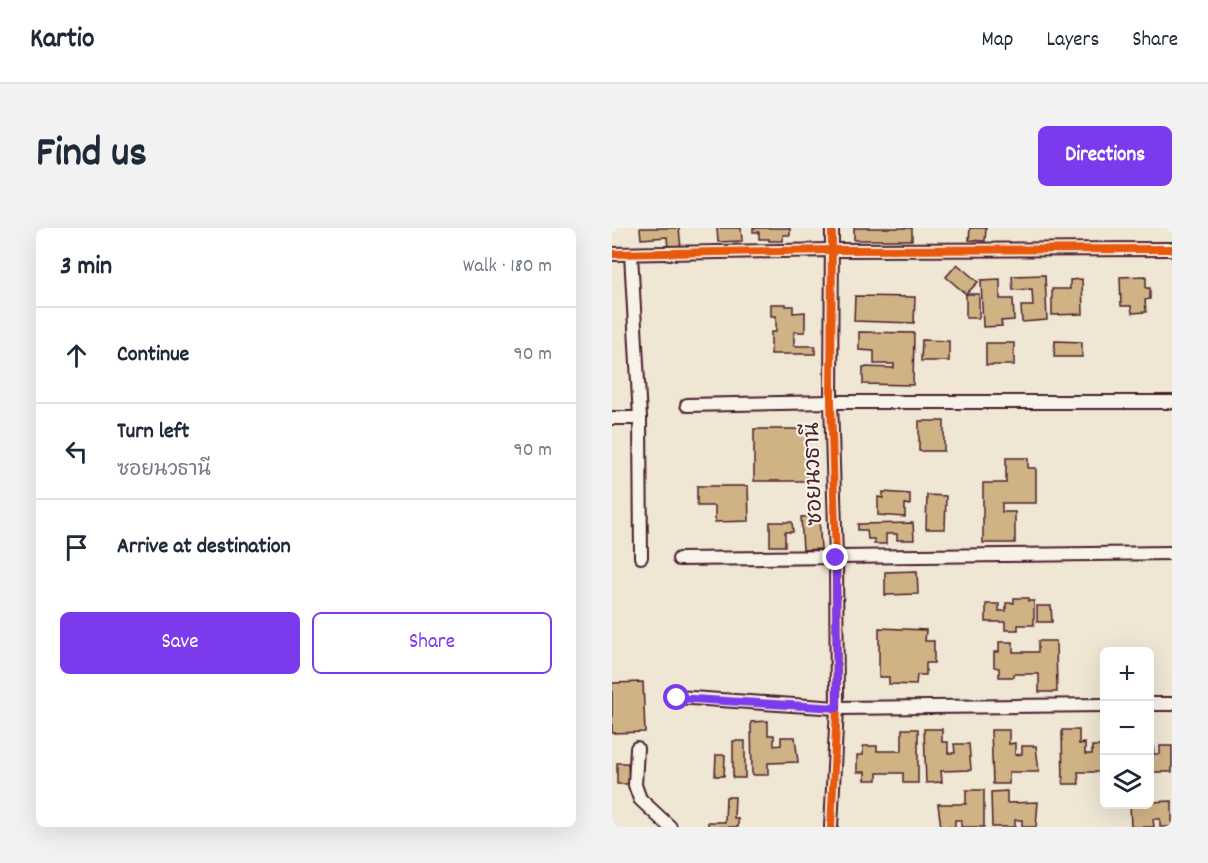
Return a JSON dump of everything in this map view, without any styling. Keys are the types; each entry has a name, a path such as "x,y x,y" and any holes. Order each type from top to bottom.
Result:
{"street":[{"name":"ซอยนวธานี","path":"831,827 837,708 836,558 831,402 832,228"},
{"path":"612,254 831,250 1172,249"},
{"path":"631,254 640,418 641,557"},
{"path":"687,405 831,402 1172,402"},
{"path":"612,418 640,418"},
{"path":"679,559 1172,553"},
{"path":"677,698 837,708 1100,705"},
{"path":"1154,704 1172,704"},
{"path":"637,748 635,785 640,799 670,827"}],"building":[{"path":"640,228 679,228 681,248 668,249 667,237 641,239"},
{"path":"717,228 741,228 742,241 718,242"},
{"path":"753,228 790,228 790,235 783,235 783,241 769,241 769,239 759,239 759,232 753,232"},
{"path":"854,228 912,228 912,240 854,240"},
{"path":"970,228 986,228 985,241 969,240"},
{"path":"957,264 978,282 966,294 946,277"},
{"path":"1045,275 1047,320 1022,322 1021,306 1033,306 1032,289 1013,290 1012,276"},
{"path":"1146,276 1146,288 1150,288 1150,299 1145,300 1146,312 1132,313 1131,306 1121,306 1120,277"},
{"path":"1000,279 1000,299 1013,299 1014,320 1001,321 1002,326 983,327 981,280"},
{"path":"1082,279 1083,314 1052,315 1052,289 1070,289 1070,280"},
{"path":"966,294 979,294 979,318 966,318"},
{"path":"855,296 915,297 914,323 854,321"},
{"path":"771,304 793,306 793,313 805,312 805,332 794,332 794,346 815,346 815,354 771,354 771,332 776,332 776,316 771,316"},
{"path":"859,332 914,333 913,385 863,384 863,367 894,368 894,364 874,364 874,351 859,350"},
{"path":"922,340 949,341 949,361 921,361"},
{"path":"1055,341 1082,342 1082,357 1054,357"},
{"path":"986,343 1014,343 1014,365 986,365"},
{"path":"919,421 944,421 944,451 919,451"},
{"path":"754,429 807,429 807,481 754,481"},
{"path":"1006,458 1028,458 1028,468 1036,468 1036,503 1002,503 1002,512 1015,512 1015,543 983,543 983,483 1006,483"},
{"path":"697,486 748,486 749,521 715,522 715,506 697,506"},
{"path":"883,492 910,494 910,505 905,504 905,517 878,515 878,497 883,498"},
{"path":"927,495 946,496 945,529 926,529"},
{"path":"819,516 821,549 803,550 801,517"},
{"path":"770,522 792,522 793,532 785,532 785,546 770,546"},
{"path":"913,523 914,540 897,540 897,534 886,534 886,544 874,544 874,539 868,539 867,530 858,530 858,524"},
{"path":"917,571 918,594 885,595 885,572"},
{"path":"1014,598 1028,598 1028,601 1034,601 1034,625 1018,625 1018,630 1005,630 1005,622 986,622 986,604 999,604 999,611 1006,611 1006,603 1014,603"},
{"path":"1037,606 1051,606 1052,622 1037,622"},
{"path":"879,628 926,630 925,641 934,641 934,663 926,663 926,675 917,675 916,685 889,684 889,677 879,677"},
{"path":"1038,641 1056,641 1057,692 1039,692 1039,674 1014,674 1014,677 999,677 999,668 994,667 994,652 999,652 999,642 1013,642 1013,652 1038,652"},
{"path":"643,682 645,732 612,733 612,683"},
{"path":"768,721 768,735 774,735 774,746 781,745 781,737 795,737 798,762 768,763 768,775 752,775 751,722"},
{"path":"902,729 918,729 918,783 903,783 903,773 877,773 877,780 865,780 865,772 857,772 857,755 863,755 863,746 877,746 877,751 902,751"},
{"path":"924,729 942,729 942,742 948,742 948,753 955,753 954,744 969,744 971,770 941,771 942,782 926,783"},
{"path":"991,730 1009,730 1009,744 1015,743 1015,755 1022,754 1022,746 1036,746 1039,772 1009,772 1009,784 993,784"},
{"path":"1062,730 1079,730 1079,744 1085,743 1085,754 1092,754 1092,746 1100,746 1100,772 1078,772 1079,784 1063,784"},
{"path":"733,741 745,741 745,778 733,778"},
{"path":"1160,746 1172,746 1172,772 1154,772 1154,754 1160,754"},
{"path":"716,755 725,755 724,776 715,776"},
{"path":"617,763 628,763 629,784 617,784"},
{"path":"966,790 984,790 984,827 961,827 961,820 955,820 955,827 941,827 938,804 966,804"},
{"path":"1007,791 1007,803 1038,802 1036,827 1022,827 1022,820 1015,820 1015,827 992,827 991,792"},
{"path":"726,797 735,797 734,818 738,818 738,827 708,827 708,822 725,822"},
{"path":"1172,801 1172,827 1160,827 1160,819 1153,819 1154,827 1131,827 1130,809 1154,809 1154,802"}],"cycle path":[{"path":"831,827 837,708 836,558 831,402 832,228"},
{"path":"612,254 831,250 1172,249"}],"route":[{"path":"677,698 837,708 836,558"}]}
